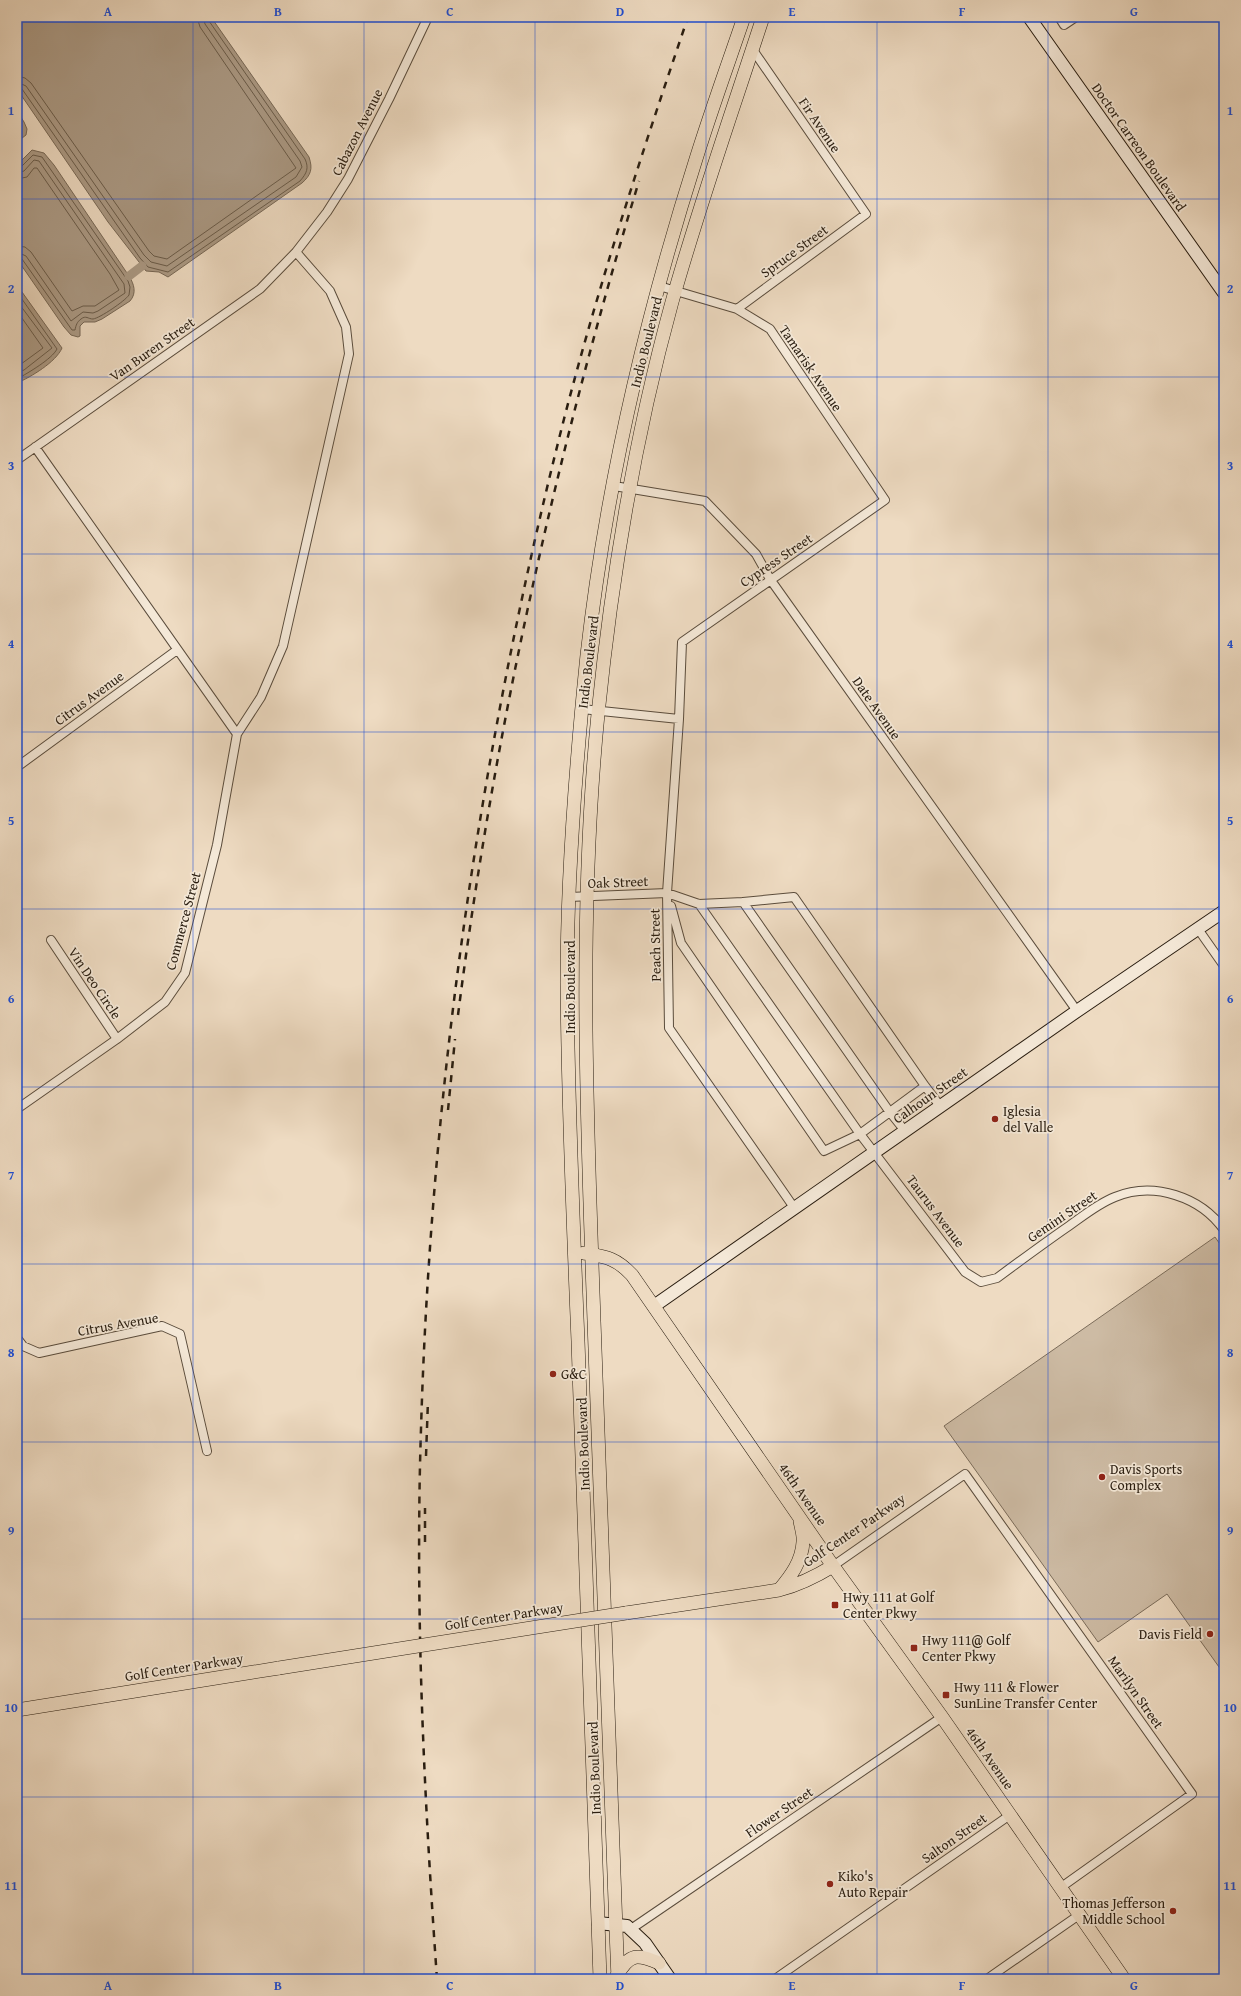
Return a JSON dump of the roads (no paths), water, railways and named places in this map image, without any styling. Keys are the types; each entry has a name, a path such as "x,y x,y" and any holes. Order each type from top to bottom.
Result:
{"main road":[{"name":"Indio Boulevard","path":"600,1979 567,982 569,897 576,774 595,596 627,418 659,286 696,159 744,17"},
{"name":"Indio Boulevard","path":"618,1977 592,1254 586,998 586,896 590,810 598,711 613,592 630,489 651,389 676,290 701,202 763,17"},
{"name":"46th Avenue","path":"575,1252 608,1257 622,1265 632,1275 833,1566 942,1717 1124,1979"},
{"path":"779,1590 793,1572 800,1557 803,1542 799,1517"},
{"name":"Golf Center Parkway","path":"17,1710 779,1590 796,1586 833,1566"},
{"path":"591,1734 597,1741 601,1750 603,1777 612,1804"},
{"path":"618,1977 623,1965 632,1957 643,1956 659,1963"}],"street":[{"name":"Cabazon Avenue","path":"296,252 327,212 348,179 389,100 428,17"},
{"name":"Doctor Carreon Boulevard","path":"1029,17 1224,293"},
{"path":"1059,17 1064,25 1076,17"},
{"name":"Fir Avenue","path":"752,50 866,214"},
{"name":"Spruce Street","path":"737,309 866,214"},
{"name":"Van Buren Street","path":"17,460 260,289 296,252"},
{"path":"35,448 237,734 261,698 283,646 349,354 346,327 330,292 296,252"},
{"name":"Tamarisk Avenue","path":"659,286 737,309 770,329 885,500"},
{"name":"Date Avenue","path":"614,486 705,501 756,554 770,579 1077,1011"},
{"name":"Cypress Street","path":"682,642 885,500"},
{"name":"Peach Street","path":"682,642 679,719 667,893 669,1028 794,1210"},
{"name":"Citrus Avenue","path":"17,767 177,650"},
{"path":"582,709 679,719"},
{"name":"Commerce Street","path":"17,1109 117,1039 165,1002 185,973 217,845 237,734"},
{"path":"667,893 699,904 743,902 794,897 940,1106"},
{"path":"667,893 681,943 824,1151 860,1134 889,1111 925,1086"},
{"name":"Oak Street","path":"569,897 667,893"},
{"path":"743,902 889,1111 905,1131"},
{"name":"Taurus Avenue","path":"699,904 860,1134 965,1272 981,1282"},
{"name":"Calhoun Street","path":"654,1306 794,1210 1077,1011 1224,911"},
{"path":"1198,929 1224,966"},
{"name":"Vin Deo Circle","path":"51,940 117,1039"},
{"name":"Gemini Street","path":"981,1282 997,1278 1101,1204 1116,1196 1132,1192 1156,1191 1176,1195 1205,1210 1224,1230"},
{"name":"Citrus Avenue","path":"17,1338 23,1346 39,1353 162,1326 180,1334 207,1451"},
{"name":"Golf Center Parkway","path":"833,1566 965,1474"},
{"name":"Marilyn Street","path":"965,1474 1192,1794 1060,1888"},
{"name":"Flower Street","path":"631,1929 942,1717"},
{"name":"Salton Street","path":"775,1979 1010,1815"},
{"path":"987,1979 1079,1915"},
{"path":"598,1923 616,1924 627,1926 631,1929 645,1943 670,1979"}],"water":[{"path":"17,17 211,17 309,157 311,168 309,174 302,183 168,277 159,272 146,271 108,222 17,89"},
{"path":"17,111 27,129 26,135 17,142"},
{"path":"32,150 44,153 54,165 129,276 133,285 134,295 130,301 102,319 95,322 84,322 80,326 80,336 78,337 71,335 64,327 17,259 17,169 21,161"},
{"path":"17,285 62,348 49,364 17,383"}],"waterway":[{"path":"129,276 142,266"}],"railway":[{"path":"437,1979 428,1842 422,1704 419,1498 427,1301 436,1174 448,1047 484,794 534,543 564,419 592,318 638,167 688,17"},
{"path":"458,1015 490,804 509,699 531,594 581,387 639,181"},
{"path":"448,1110 455,1039"},
{"path":"426,1456 428,1400"},
{"path":"425,1508 425,1542"}],"place":[{"name":"Iglesia del Valle","path":"995,1119"},
{"name":"G&C","path":"553,1374"},
{"name":"Davis Sports Complex","path":"1102,1477"},
{"name":"Hwy 111 at Golf Center Pkwy","path":"835,1605"},
{"name":"Davis Field","path":"1210,1634"},
{"name":"Hwy 111@ Golf Center Pkwy","path":"914,1648"},
{"name":"Hwy 111 & Flower SunLine Transfer Center","path":"946,1695"},
{"name":"Kiko's Auto Repair","path":"830,1884"},
{"name":"Thomas Jefferson Middle School","path":"1173,1911"}]}
